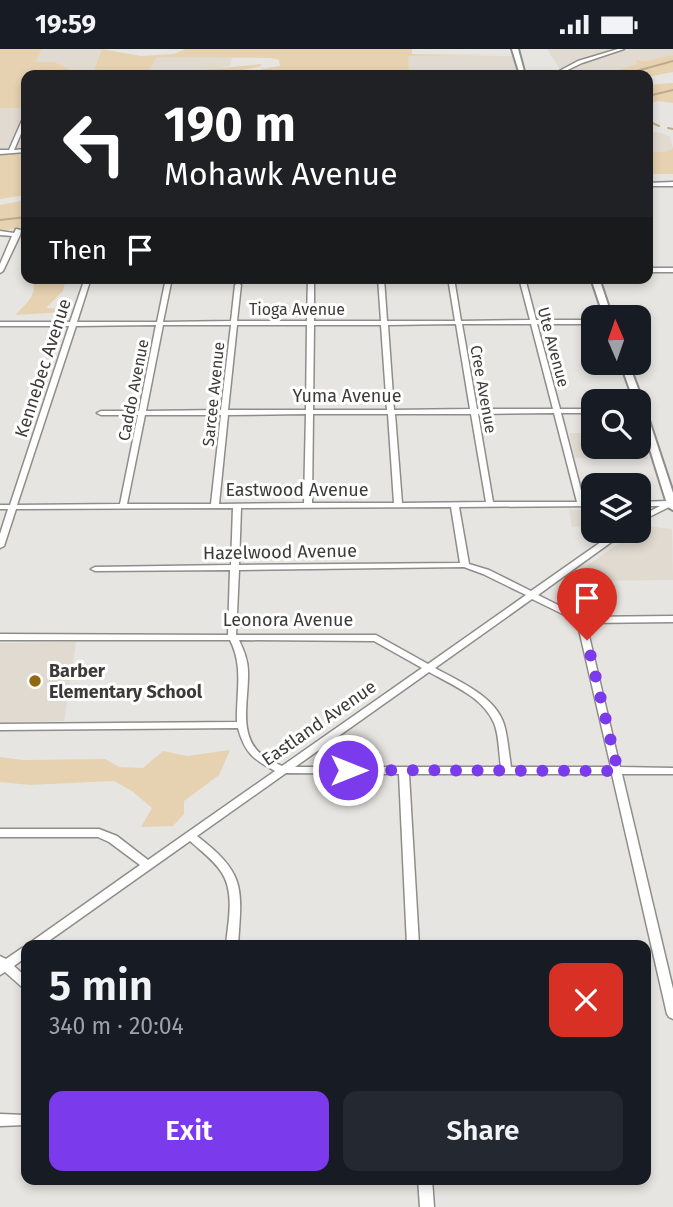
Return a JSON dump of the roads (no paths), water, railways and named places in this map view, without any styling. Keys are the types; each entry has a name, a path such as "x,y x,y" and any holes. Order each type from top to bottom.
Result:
{"main road":[{"path":"514,49 521,70"},
{"path":"597,284 604,305"},
{"path":"651,439 672,503"}],"street":[{"path":"563,70 622,49"},
{"path":"10,152 21,128"},
{"path":"0,152 21,151"},
{"path":"653,185 673,184"},
{"path":"0,233 17,232 0,271"},
{"path":"653,270 673,270"},
{"name":"Kennebec Avenue","path":"0,546 87,284"},
{"name":"Caddo Avenue","path":"123,507 168,284"},
{"path":"308,506 311,284"},
{"path":"381,284 398,505"},
{"name":"Cree Avenue","path":"453,284 490,505"},
{"name":"Ute Avenue","path":"524,284 581,505"},
{"name":"Sarcee Avenue","path":"215,506 238,285"},
{"name":"Tioga Avenue","path":"0,324 581,322"},
{"name":"Yuma Avenue","path":"101,413 581,411"},
{"path":"651,503 672,503"},
{"path":"651,514 672,503"},
{"path":"455,505 465,565 581,620 673,619"},
{"name":"Eastwood Avenue","path":"0,507 581,505"},
{"path":"237,506 232,636 242,653 241,725 250,748 258,757 281,770 673,771"},
{"name":"Eastland Avenue","path":"42,940 606,543"},
{"name":"Hazelwood Avenue","path":"95,569 465,565"},
{"path":"581,620 673,1014"},
{"name":"Leonora Avenue","path":"0,637 369,636 382,640 472,693 489,706 500,725 506,770"},
{"path":"0,727 241,725"},
{"path":"404,771 413,940"},
{"path":"0,833 99,833 113,839 147,865"},
{"path":"190,836 221,860 233,877 236,895 233,940"},
{"path":"21,954 2,965 21,981"},
{"path":"0,1120 21,1120"},
{"path":"425,1185 427,1207"}],"waterway":[{"path":"640,70 673,61"},
{"path":"653,95 673,90"},
{"path":"653,123 659,126"},
{"path":"668,128 673,129"},
{"path":"0,220 21,218"}],"place":[{"name":"Barber Elementary School","path":"35,681"}]}
